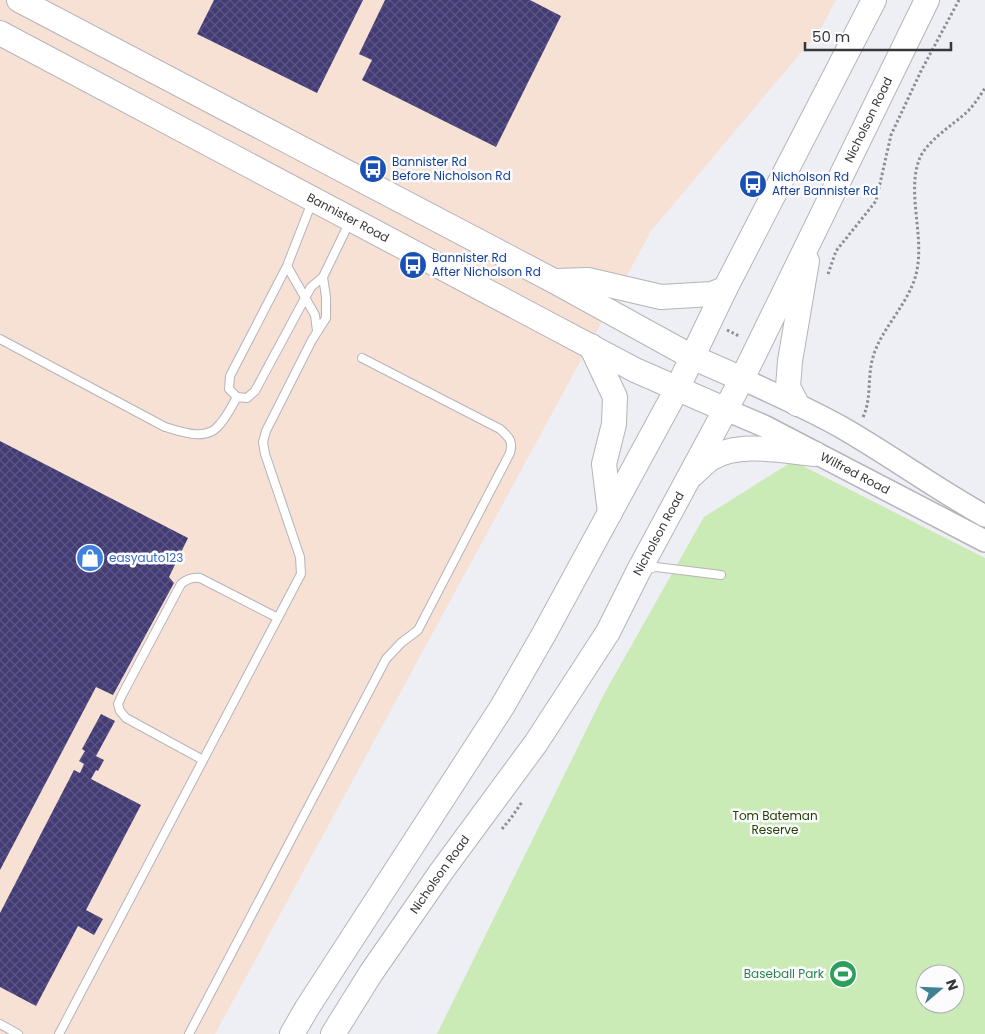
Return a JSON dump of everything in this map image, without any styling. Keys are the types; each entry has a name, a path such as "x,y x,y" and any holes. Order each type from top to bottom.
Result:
{"main road":[{"path":"18,0 554,281 692,357 742,378 841,427 985,516"},
{"path":"292,1034 312,1000 502,707 610,513 676,389 725,289 874,0"},
{"name":"Nicholson Road","path":"334,1034 372,972 441,872 536,743 608,632 687,479 742,378 927,0"},
{"name":"Bannister Road","path":"0,33 635,370 724,410"},
{"path":"797,404 788,387 792,351 811,237"},
{"path":"554,281 588,280 661,297 712,294 725,289"},
{"path":"591,346 615,397 614,424 604,464 610,513"},
{"name":"Wilfred Road","path":"724,410 764,426 985,541"},
{"path":"687,479 710,459 724,453 746,448 815,454"}],"lane":[{"path":"313,199 288,266 230,376 229,389 237,397 247,398 255,391 312,287 323,277 351,219"},
{"path":"288,266 315,316 317,331"},
{"path":"60,1034 301,574 300,558 265,454 263,442 266,431 317,331 326,318 326,297 323,277"},
{"path":"0,339 165,427 192,435 205,434 219,426 237,397"},
{"path":"189,1034 386,660 401,643 418,630 510,454 512,445 509,437 500,429 362,358"},
{"path":"638,572 656,567 721,575"},
{"path":"203,760 126,718 120,712 118,704 122,694 181,584 187,580 195,577 200,578 278,618"},
{"path":"0,1024 18,1034"}],"path":[{"path":"826,278 836,251 876,201 891,135 920,71 959,0"},
{"path":"862,420 868,398 873,357 906,299 918,269 919,227 916,172 920,158 927,147 968,111 985,88"}],"shaded area":[{"path":"0,0 836,0 820,30 651,231 215,1034 0,1034"}],"green space":[{"name":"Tom Bateman Reserve","path":"793,461 985,558 985,1034 437,1034 604,694 704,517"}],"building":[{"path":"214,0 363,0 317,93 197,34"},
{"path":"385,0 530,0 561,16 496,147 362,80 372,60 359,54"},
{"path":"0,441 188,538 169,577 174,583 113,695 96,687 0,870"},
{"path":"101,714 115,721 96,756 104,760 91,779 141,805 86,910 103,919 94,935 78,926 36,1006 0,987 0,913 74,770 80,773 84,764 79,761 85,751 82,749"}],"place":[{"name":"Bannister Rd Before Nicholson Rd","path":"373,169"},
{"name":"Nicholson Rd After Bannister Rd","path":"753,184"},
{"name":"Bannister Rd After Nicholson Rd","path":"413,265"},
{"name":"easyauto123","path":"90,558"},
{"name":"Baseball Park","path":"843,974"}]}
